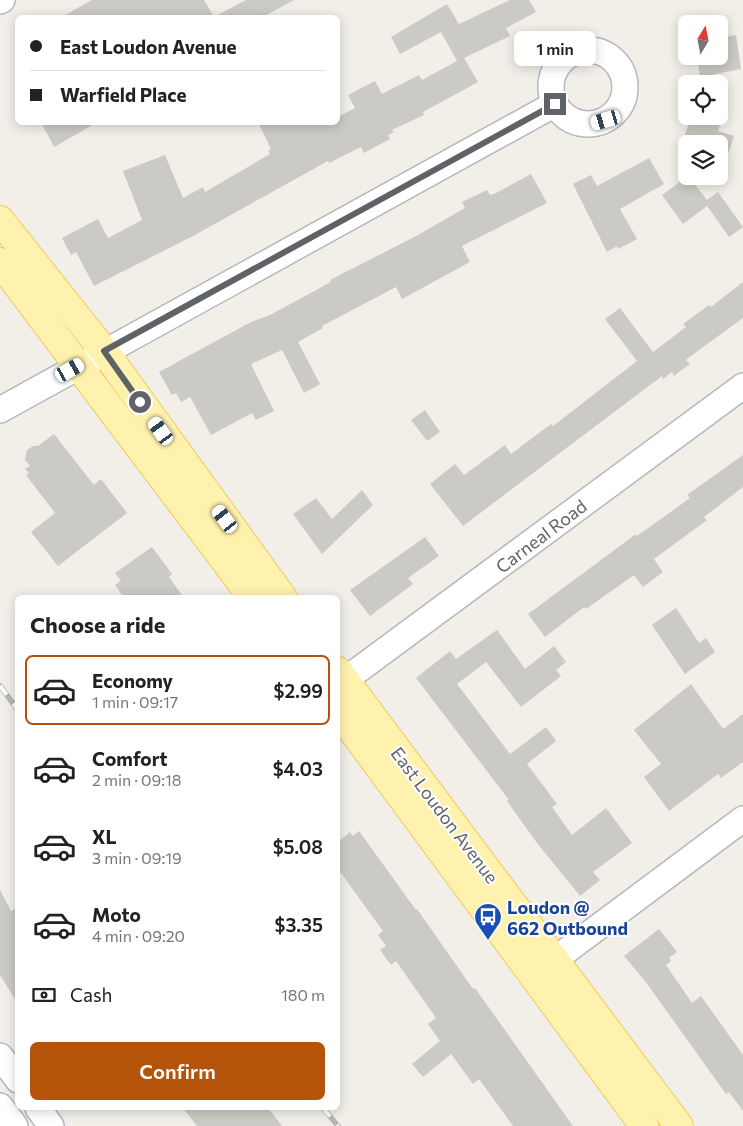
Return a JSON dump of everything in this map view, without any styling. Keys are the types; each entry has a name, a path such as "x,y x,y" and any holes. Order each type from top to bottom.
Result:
{"main road":[{"path":"0,220 104,351 281,595"},
{"path":"0,262 251,595"},
{"name":"East Loudon Avenue","path":"340,679 679,1126"},
{"name":"East Loudon Avenue","path":"340,714 644,1126"}],"street":[{"path":"0,410 555,104"},
{"name":"Carneal Road","path":"340,679 743,386"},
{"path":"532,976 743,819"},
{"path":"0,1056 15,1076"},
{"path":"0,1106 15,1126"},
{"path":"39,1110 51,1126"}],"building":[{"path":"92,0 204,0 213,15 65,15"},
{"path":"246,0 294,0 266,15 218,15"},
{"path":"510,0 529,0 536,12 506,28 510,36 464,58 478,82 423,112 424,115 392,130 394,132 388,135 390,139 364,153 361,147 329,163 328,161 193,236 94,286 76,252 71,255 62,238 98,219 108,238 142,220 123,171 165,155 183,198 203,187 205,192 270,154 268,151 271,149 259,125 340,125 340,116 355,108 348,95 375,81 382,94 419,75 422,80 457,61 441,32 400,54 391,37 447,4 459,24"},
{"path":"736,35 741,69 710,75 700,75 698,65 728,65 728,36"},
{"path":"43,125 93,125 54,147"},
{"path":"688,125 720,125 718,131 734,136 728,154 728,135 685,135"},
{"path":"649,158 664,184 620,209 637,239 618,249 617,246 607,252 573,184 591,175 597,186"},
{"path":"531,174 547,203 462,246 470,262 402,299 396,287 322,326 323,328 298,342 320,384 304,393 282,350 251,364 274,411 256,420 252,413 211,435 190,397 181,402 176,393 172,395 159,372 251,322 270,315 331,282 330,280 418,235 465,208 462,202 487,190 490,195 496,193"},
{"path":"678,183 678,185 695,185 707,200 718,192 743,227 729,237 707,206 683,224 662,195"},
{"path":"743,282 743,318 688,358 686,360 690,364 674,376 672,372 663,379 662,376 463,526 430,484 455,464 464,475 505,445 511,454 551,424 553,426 637,361 605,319 620,308 653,352 686,327 683,324 709,305 711,307"},
{"path":"425,410 440,432 427,441 411,420"},
{"path":"54,434 94,485 101,479 127,513 58,566 31,532 55,513 26,475 29,473 25,469 30,466 25,460 27,450 33,446 38,446"},
{"path":"743,455 743,487 704,517 707,520 654,559 663,572 643,587 634,575 586,609 584,607 545,637 528,614 636,534 637,536 690,498 687,495"},
{"path":"362,490 373,505 322,554 293,514 316,498 332,519"},
{"path":"425,537 439,556 408,578 413,584 370,616 350,590"},
{"path":"152,547 172,574 169,577 182,595 122,595 115,585 121,581 115,573"},
{"path":"676,608 699,643 706,638 715,652 685,674 652,625"},
{"path":"497,630 525,669 554,646 566,662 556,670 561,676 521,707 486,662 457,684 510,754 546,727 556,741 527,764 557,804 552,807 572,835 606,808 632,843 593,872 600,880 580,896 537,843 507,801 509,800 416,678 450,651 456,659"},
{"path":"691,684 723,729 743,714 743,762 721,778 718,774 669,811 644,777 661,764 634,730"},
{"path":"359,831 473,989 475,988 573,1126 513,1126 479,1079 473,1084 451,1054 423,1077 412,1064 440,1041 428,1024 436,1018 396,961 391,965 380,950 386,946 378,935 383,931 340,872 340,840 350,832 353,836"},
{"path":"0,890 11,911 15,909 15,999 0,975"},
{"path":"659,929 677,952 669,958 671,961 666,965 692,1003 701,996 743,1055 743,1111 729,1092 726,1094 645,981 624,956"},
{"path":"185,1110 270,1110 282,1126 197,1126"}],"railway":[{"path":"0,686 15,706"},
{"path":"325,1110 338,1126"}],"place":[{"name":"Loudon @ 662 Outbound","path":"488,941"}],"route":[{"path":"140,402 104,351 555,104"}]}
